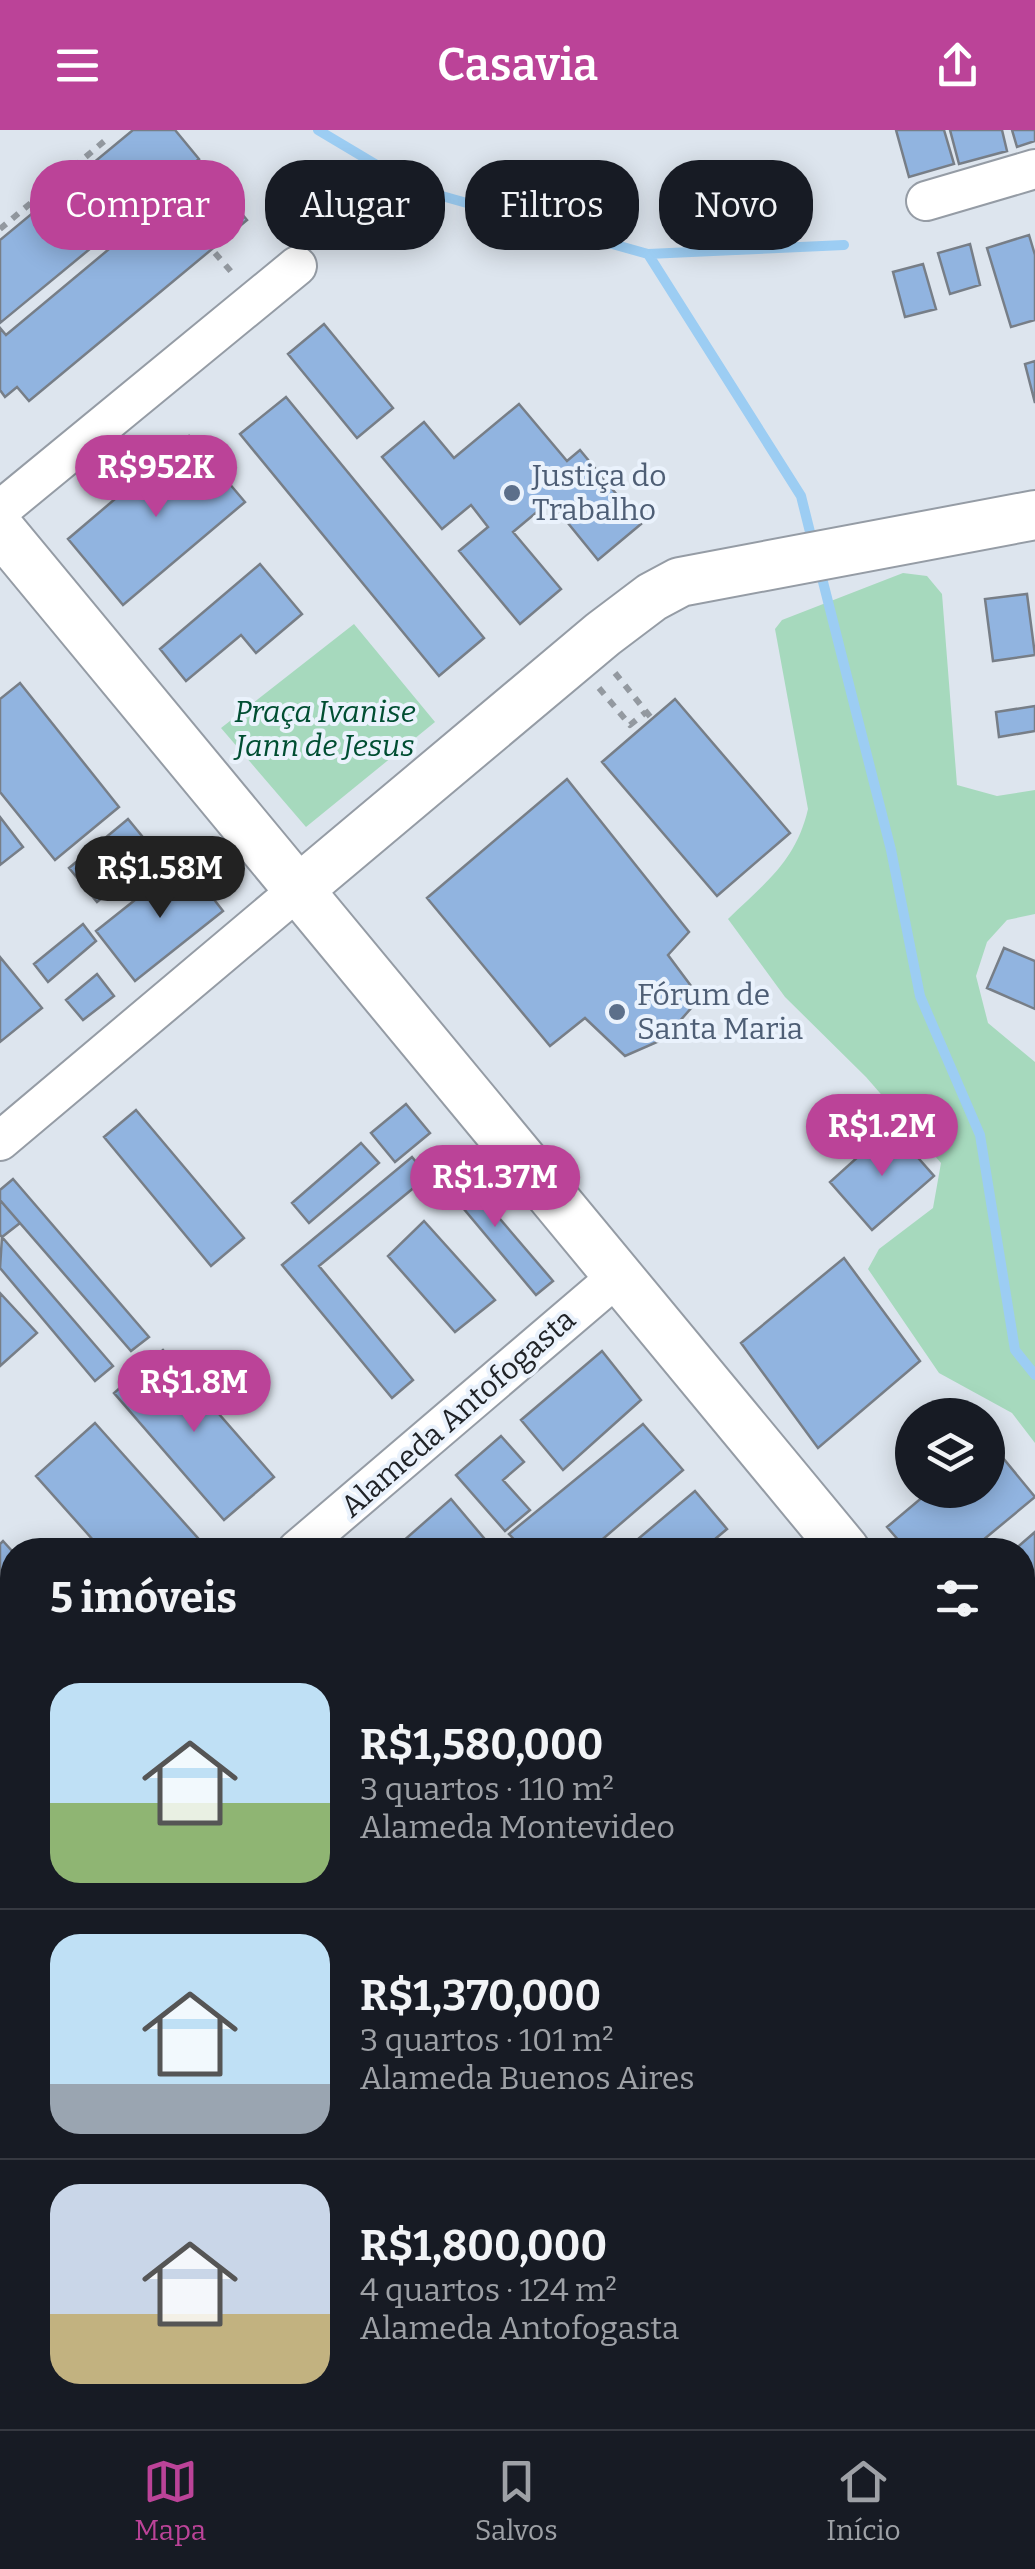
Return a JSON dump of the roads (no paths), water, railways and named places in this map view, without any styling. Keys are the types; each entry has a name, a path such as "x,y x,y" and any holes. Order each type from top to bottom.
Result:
{"street":[{"path":"926,201 1035,169"},
{"path":"0,510 297,266"},
{"path":"0,1141 604,634 652,598 680,582 1035,515"},
{"path":"0,529 835,1538"},
{"name":"Alameda Antofogasta","path":"312,1538 618,1276"}],"waterway":[{"path":"318,130 417,189 648,254 801,496 813,544"},
{"path":"648,254 844,245"},
{"path":"820,570 891,850 920,996 980,1135 1015,1350 1035,1375"}],"place":[{"name":"Justiça do Trabalho","path":"512,493"},
{"name":"Fórum de Santa Maria","path":"617,1012"}],"park label":[{"name":"Praça Ivanise Jann de Jesus","path":"325,729"}]}
